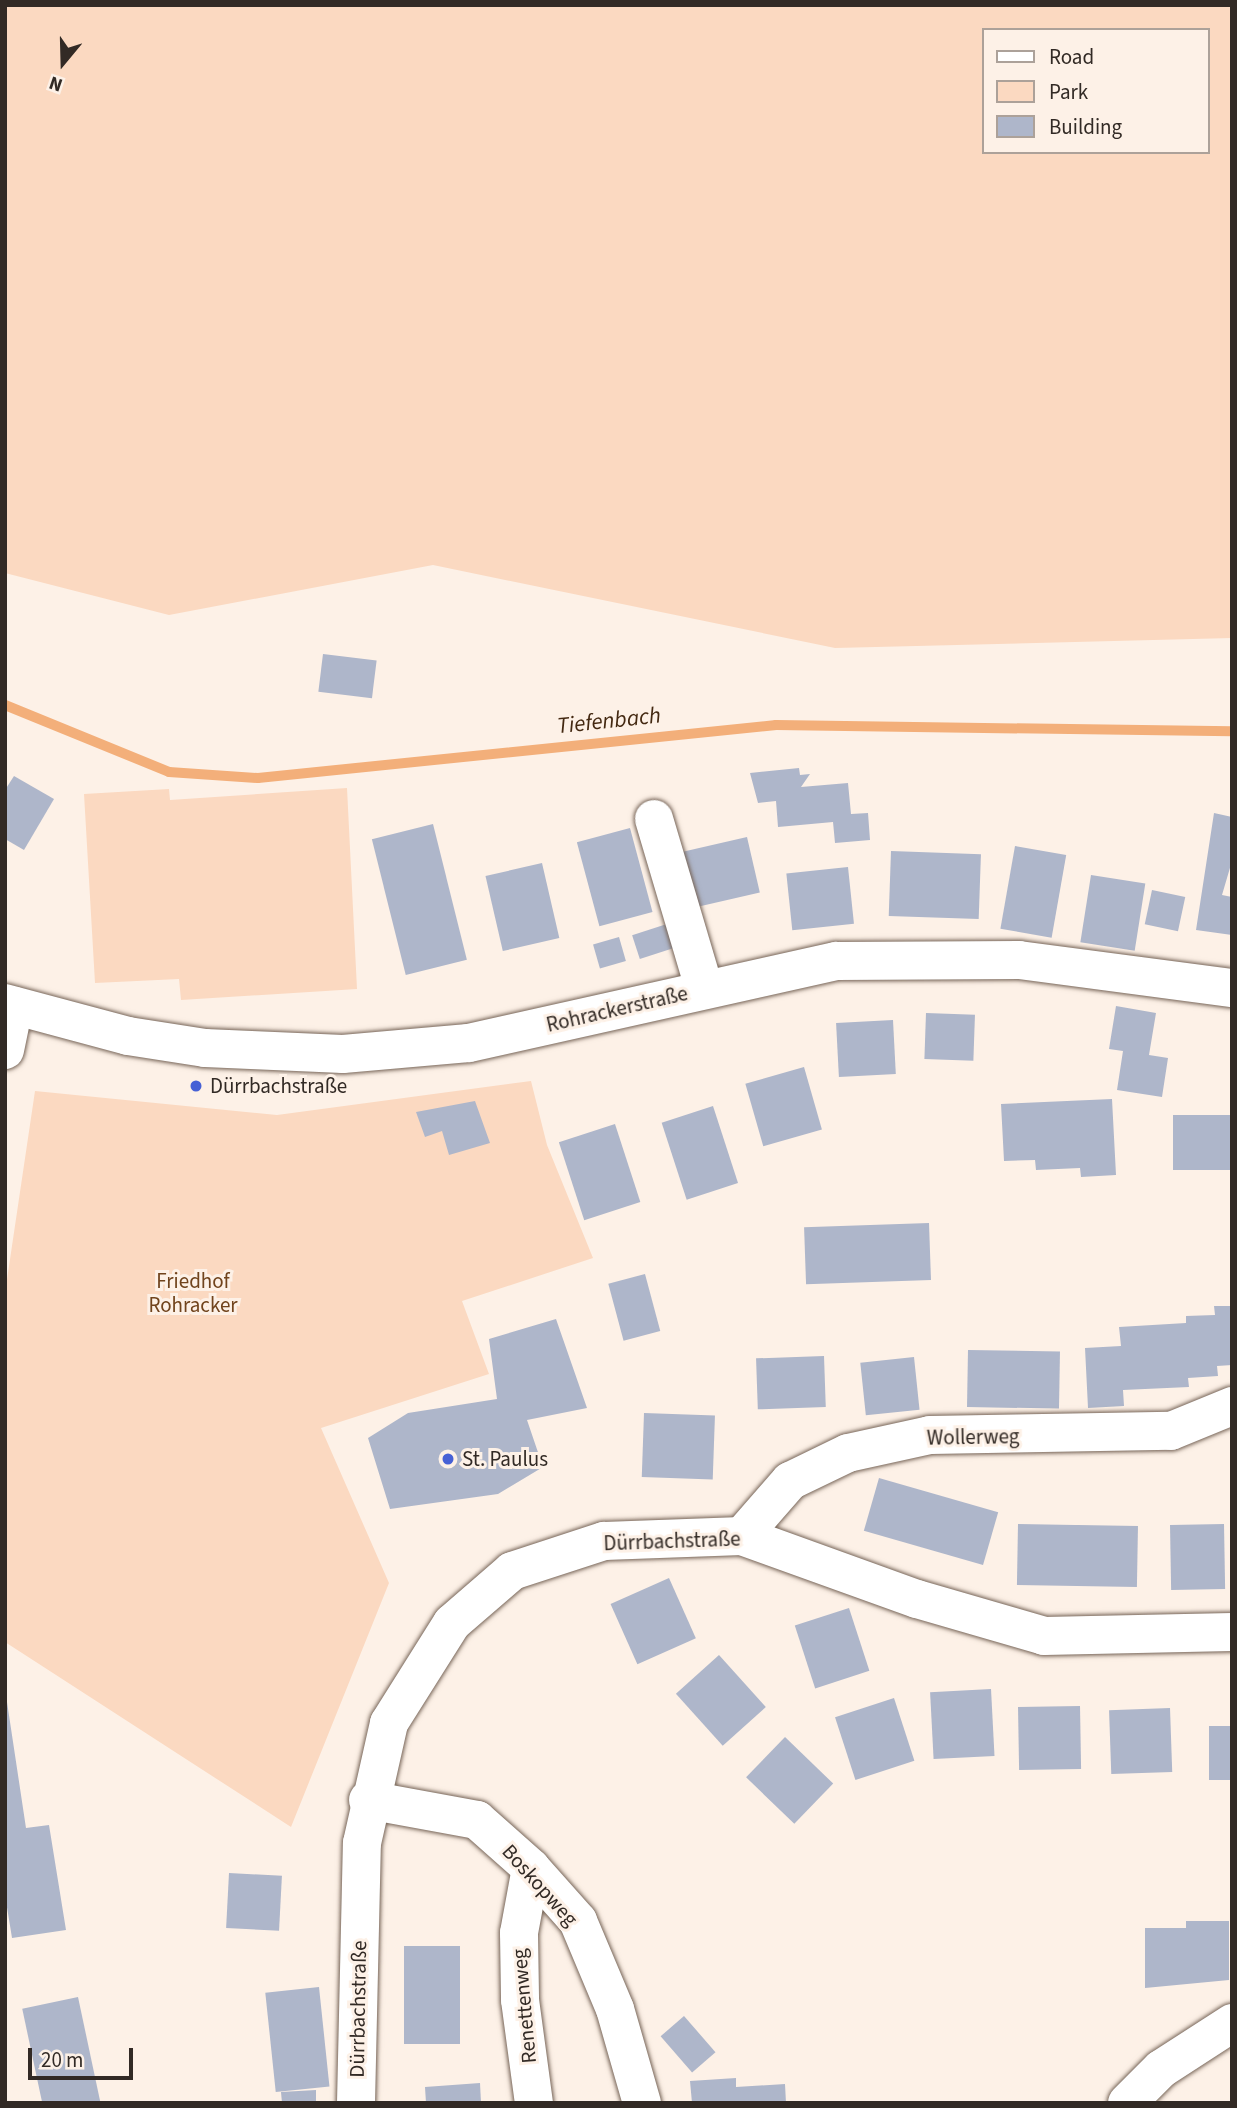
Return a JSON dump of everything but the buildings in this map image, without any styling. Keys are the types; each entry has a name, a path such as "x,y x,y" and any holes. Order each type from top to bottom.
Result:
{"street":[{"path":"654,819 704,988"},
{"name":"Rohrackerstraße","path":"10,1004 205,1048 343,1055 469,1043 704,988 836,961 933,958 1019,960 1232,988"},
{"path":"5,1050 10,1004"},
{"name":"Wollerweg","path":"742,1536 790,1481 848,1453 930,1435 1171,1431 1232,1406"},
{"name":"Dürrbachstraße","path":"356,2103 368,1800 389,1723 452,1623 512,1571 604,1541 742,1536 916,1599 1044,1636 1232,1632"},
{"name":"Boskopweg","path":"368,1800 477,1820 531,1868 578,1922 615,2009 642,2103"},
{"name":"Renettenweg","path":"531,1868 519,1933 520,2000 534,2103"},
{"path":"1127,2103 1161,2069 1232,2023"}],"green space":[{"path":"5,5 1232,5 1232,638 835,648 433,565 169,615 5,573"},
{"path":"347,788 357,989 181,1000 179,979 95,983 84,794 169,789 170,800"},
{"name":"Friedhof Rohracker","path":"531,1081 547,1145 593,1258 462,1301 489,1374 321,1428 389,1583 291,1827 5,1642 5,1293 35,1091 277,1115"}],"waterway":[{"name":"Tiefenbach","path":"5,705 169,772 258,778 776,725 1232,731"}],"place":[{"name":"Dürrbachstraße","path":"196,1086"},
{"name":"St. Paulus","path":"448,1459"}]}
